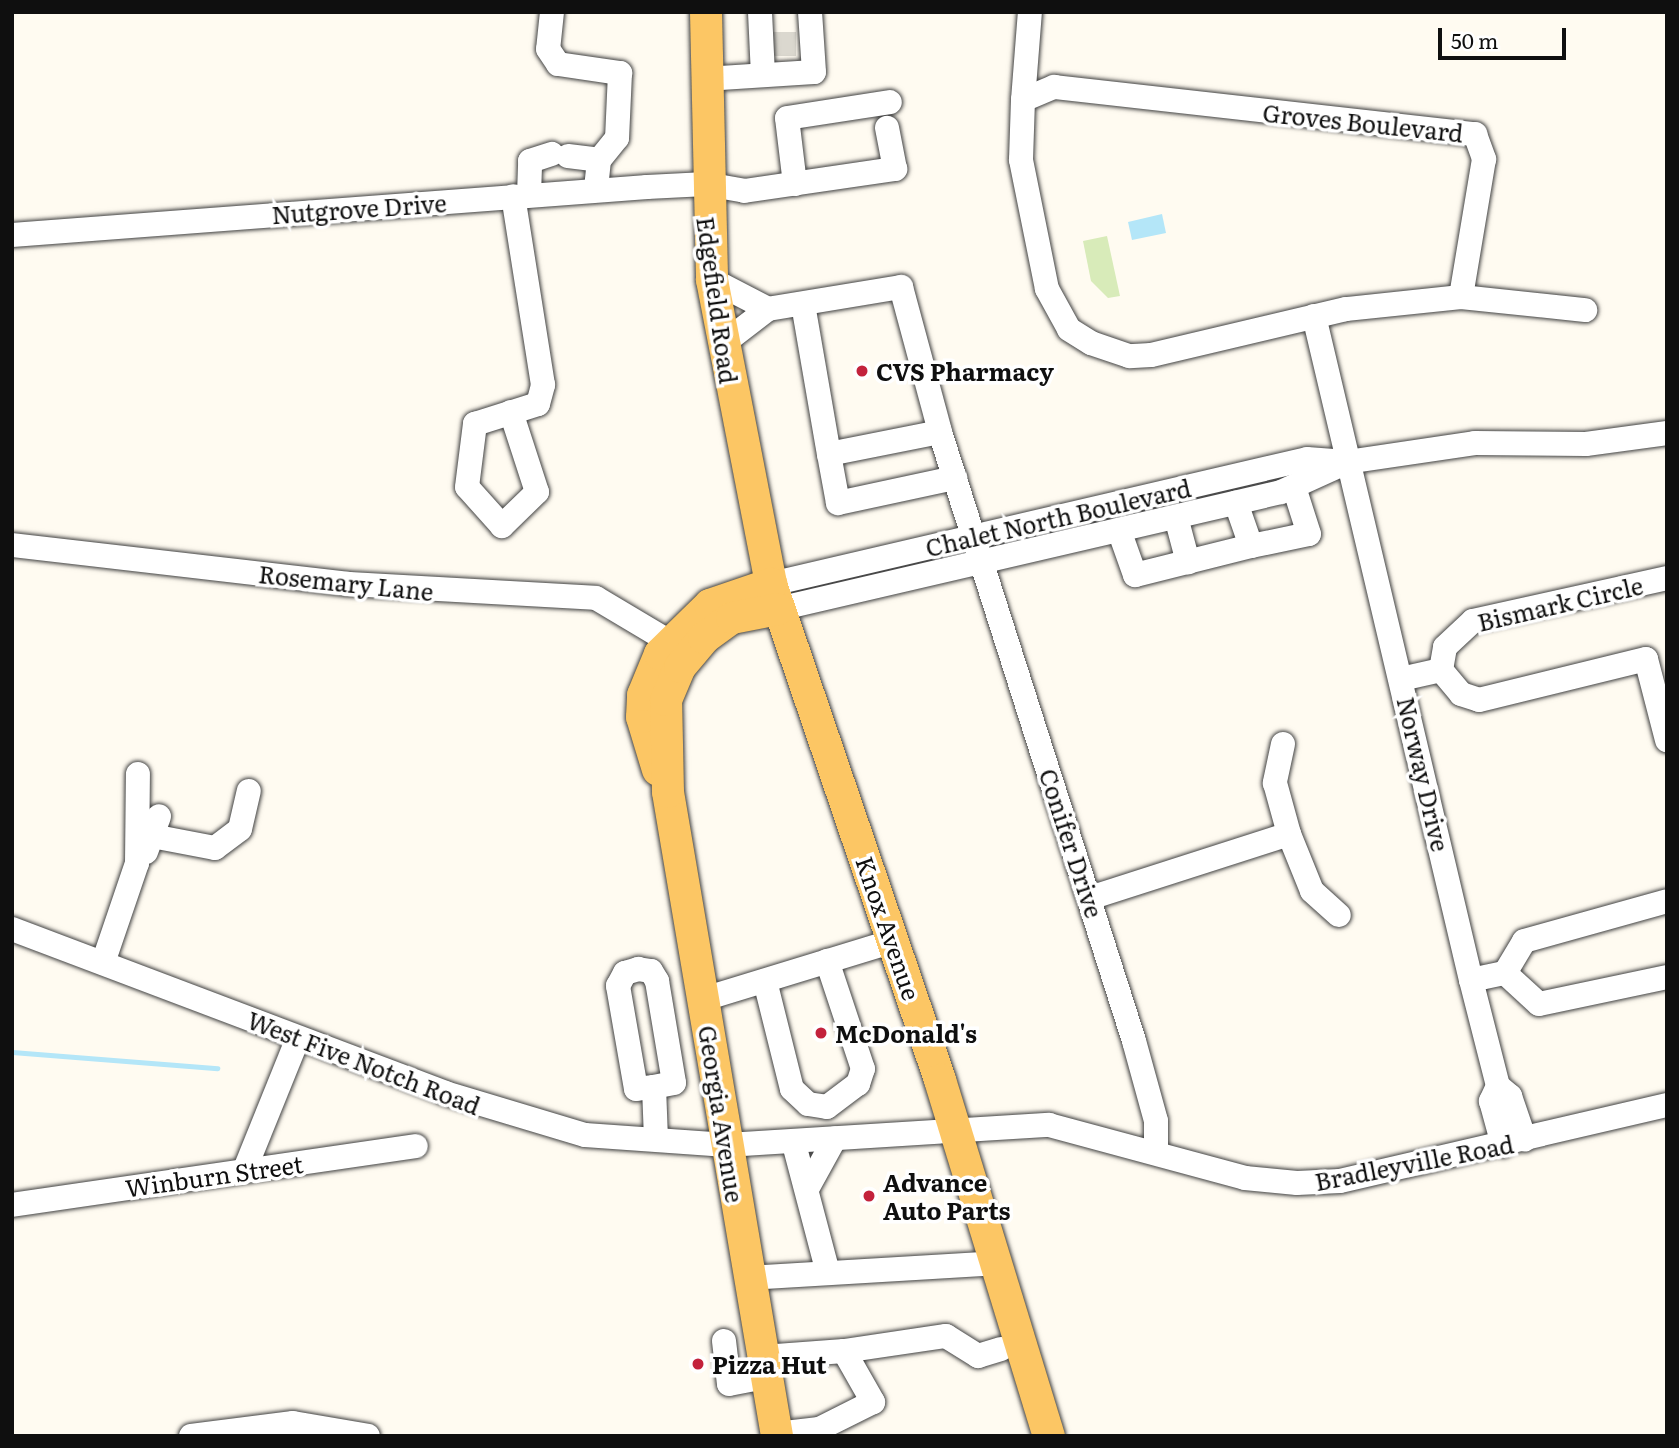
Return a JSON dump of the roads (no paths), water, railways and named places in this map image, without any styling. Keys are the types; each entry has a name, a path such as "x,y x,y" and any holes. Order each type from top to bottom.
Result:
{"main road":[{"name":"Edgefield Road","path":"706,12 706,184 712,280 721,345 774,596"},
{"name":"Georgia Avenue","path":"774,596 710,605 668,641 647,682 642,717 668,792 704,999 747,1278 776,1435"},
{"name":"Georgia Avenue","path":"668,792 671,683 691,650 719,626 774,596"},
{"name":"Knox Avenue","path":"774,596 894,941 1049,1436"}],"street":[{"path":"552,12 548,49 558,64 620,73 617,138 599,160 596,190"},
{"path":"760,12 767,44 763,75"},
{"path":"705,79 814,72 805,43 810,12"},
{"path":"1030,12 1023,100 1023,173 1047,289 1069,329 1109,352 1151,355 1314,316 1461,298 1585,310"},
{"name":"Groves Boulevard","path":"1023,100 1054,87 1475,134 1484,159 1461,298"},
{"path":"795,184 787,118 890,102"},
{"name":"Nutgrove Drive","path":"12,235 596,190 706,184 744,191 895,169 887,128"},
{"path":"511,412 538,404 544,385 521,196 530,161 560,155 599,160"},
{"path":"712,280 768,309"},
{"name":"Conifer Drive","path":"803,304 901,288 940,432 985,561 1156,1121 1156,1152"},
{"path":"721,345 768,309 803,304 838,503 956,478"},
{"path":"1314,316 1347,462"},
{"path":"829,454 940,432"},
{"name":"Chalet North Boulevard","path":"774,596 976,537 1307,459 1347,462 1475,443 1586,444 1667,433"},
{"name":"Chalet North Boulevard","path":"774,596 985,561 1236,503 1294,487 1347,462"},
{"name":"Norway Drive","path":"1347,462 1402,679 1471,981 1498,1086 1492,1101 1514,1143"},
{"path":"1119,530 1135,575 1309,534 1294,487"},
{"path":"1236,503 1251,546"},
{"path":"1176,517 1188,562"},
{"name":"Rosemary Lane","path":"12,545 348,584 596,598 668,641"},
{"name":"Bismark Circle","path":"1441,670 1445,647 1473,621 1667,578"},
{"path":"1402,679 1441,670 1461,694 1479,700 1646,659 1667,740"},
{"path":"1283,744 1275,783 1289,834 1312,891 1339,915"},
{"path":"137,863 138,774"},
{"path":"103,963 137,863 156,826 215,848 240,829 249,791"},
{"path":"1090,898 1289,834"},
{"path":"1471,981 1505,973 1524,941 1667,901"},
{"name":"West Five Notch Road","path":"12,929 517,1118 585,1135 727,1145 794,1144 835,1139"},
{"path":"704,999 894,941"},
{"path":"765,981 792,1089 807,1104 827,1107 858,1084 863,1069 827,961"},
{"path":"1505,973 1539,1004 1667,977"},
{"path":"245,1170 298,1038"},
{"path":"654,1087 656,1139"},
{"name":"Bradleyville Road","path":"835,1139 954,1127 1049,1125 1245,1178 1297,1183 1340,1181 1514,1143 1667,1105"},
{"path":"809,1181 835,1139"},
{"path":"794,1144 809,1181 828,1273"},
{"name":"Winburn Street","path":"12,1205 416,1146"},
{"path":"747,1278 996,1263"},
{"path":"724,1341 729,1384 764,1367 844,1351 946,1336 978,1356 1002,1349"},
{"path":"776,1435 819,1429 873,1402 844,1351"},
{"path":"191,1436 293,1423 368,1436"}],"water":[{"path":"1162,214 1166,233 1132,240 1128,222"}],"waterway":[{"path":"12,1052 217,1068"}],"tunnel":[{"path":"772,44 798,44"}],"place":[{"name":"CVS Pharmacy","path":"862,371"},
{"name":"McDonald's","path":"821,1033"},
{"name":"Advance Auto Parts","path":"869,1196"},
{"name":"Pizza Hut","path":"698,1364"}]}
